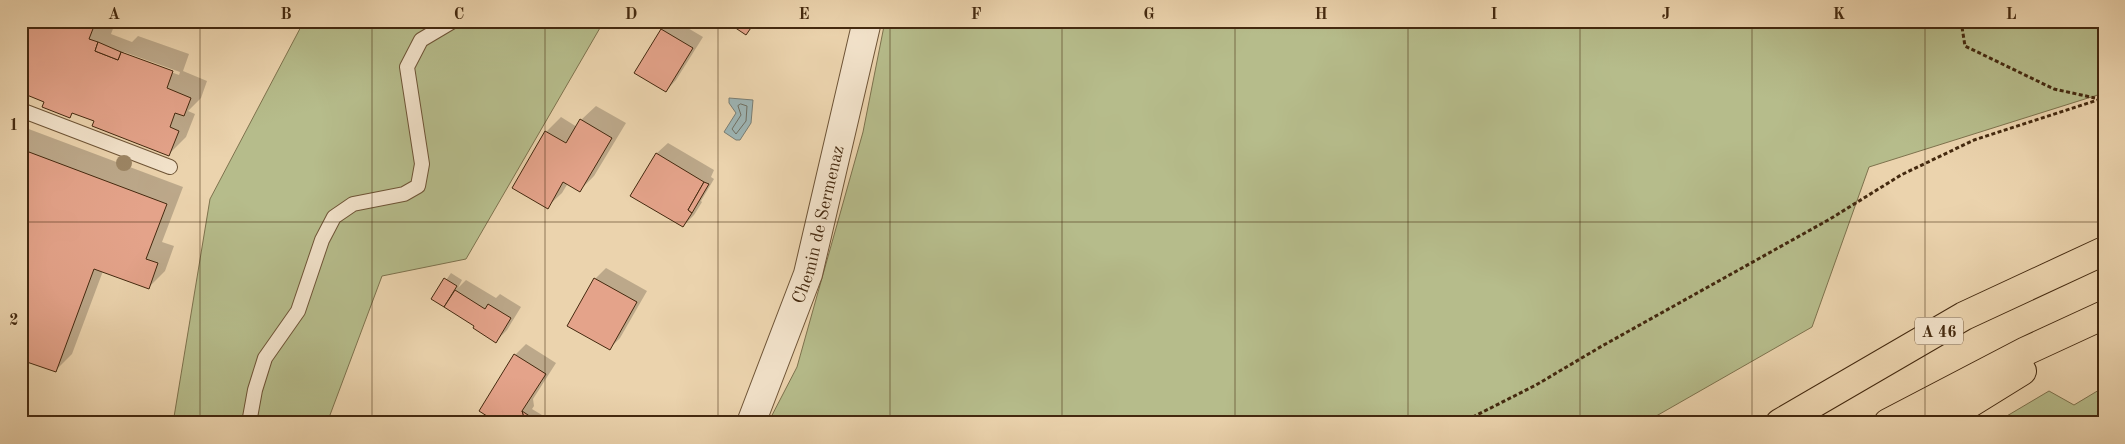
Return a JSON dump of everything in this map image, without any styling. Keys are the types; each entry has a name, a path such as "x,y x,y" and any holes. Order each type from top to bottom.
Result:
{"highway":[{"name":"A 46","path":"1780,423 1964,316 2104,251"},
{"path":"1888,423 2009,360 2104,315"},
{"path":"1938,423 2104,321"}],"street":[{"name":"Chemin de Sermenaz","path":"751,423 808,274 867,21"}],"lane":[{"path":"249,423 255,390 266,358 298,311 322,240 334,217 353,204 404,194 418,186 422,164 407,67 421,40 454,21"},
{"path":"21,110 170,167"}],"path":[{"path":"1961,21 1965,46 2054,89 2098,99"},
{"path":"1461,423 1536,386 1602,346 1830,219 1902,175 1974,140 2104,98"}],"green space":[{"path":"304,21 604,21 466,259 382,276 327,423 173,423 210,199"},
{"path":"885,21 2104,21 2104,93 1869,167 1812,327 1644,423 768,423 797,367 863,132"},
{"path":"2104,387 2104,423 1995,423 2049,391 2074,405"}],"water":[{"path":"729,98 753,100 751,123 740,140 736,140 724,132 736,113 729,103"}],"building":[{"path":"21,21 96,21 89,39 98,42 95,51 118,60 121,52 173,71 167,88 191,98 184,116 175,113 170,127 179,131 169,156 92,126 94,121 72,113 70,118 42,107 44,102 22,93 21,96"},
{"path":"725,21 755,21 755,22 746,35"},
{"path":"661,29 693,48 666,92 634,73"},
{"path":"98,42 121,52 118,60 95,51"},
{"path":"580,119 612,138 580,192 563,182 548,209 512,188 545,131 566,143"},
{"path":"21,149 167,204 146,259 158,263 149,289 94,269 56,372 21,360"},
{"path":"656,153 704,182 688,210 692,213 683,227 630,196"},
{"path":"704,182 709,184 692,213 688,210"},
{"path":"444,278 457,286 444,307 431,299"},
{"path":"594,278 637,302 610,350 567,326"},
{"path":"455,290 485,309 488,304 511,318 496,343 444,307"},
{"path":"514,354 546,374 522,411 524,417 521,423 498,423 479,411"},
{"path":"522,411 537,421 536,423 521,423 524,417"}]}
